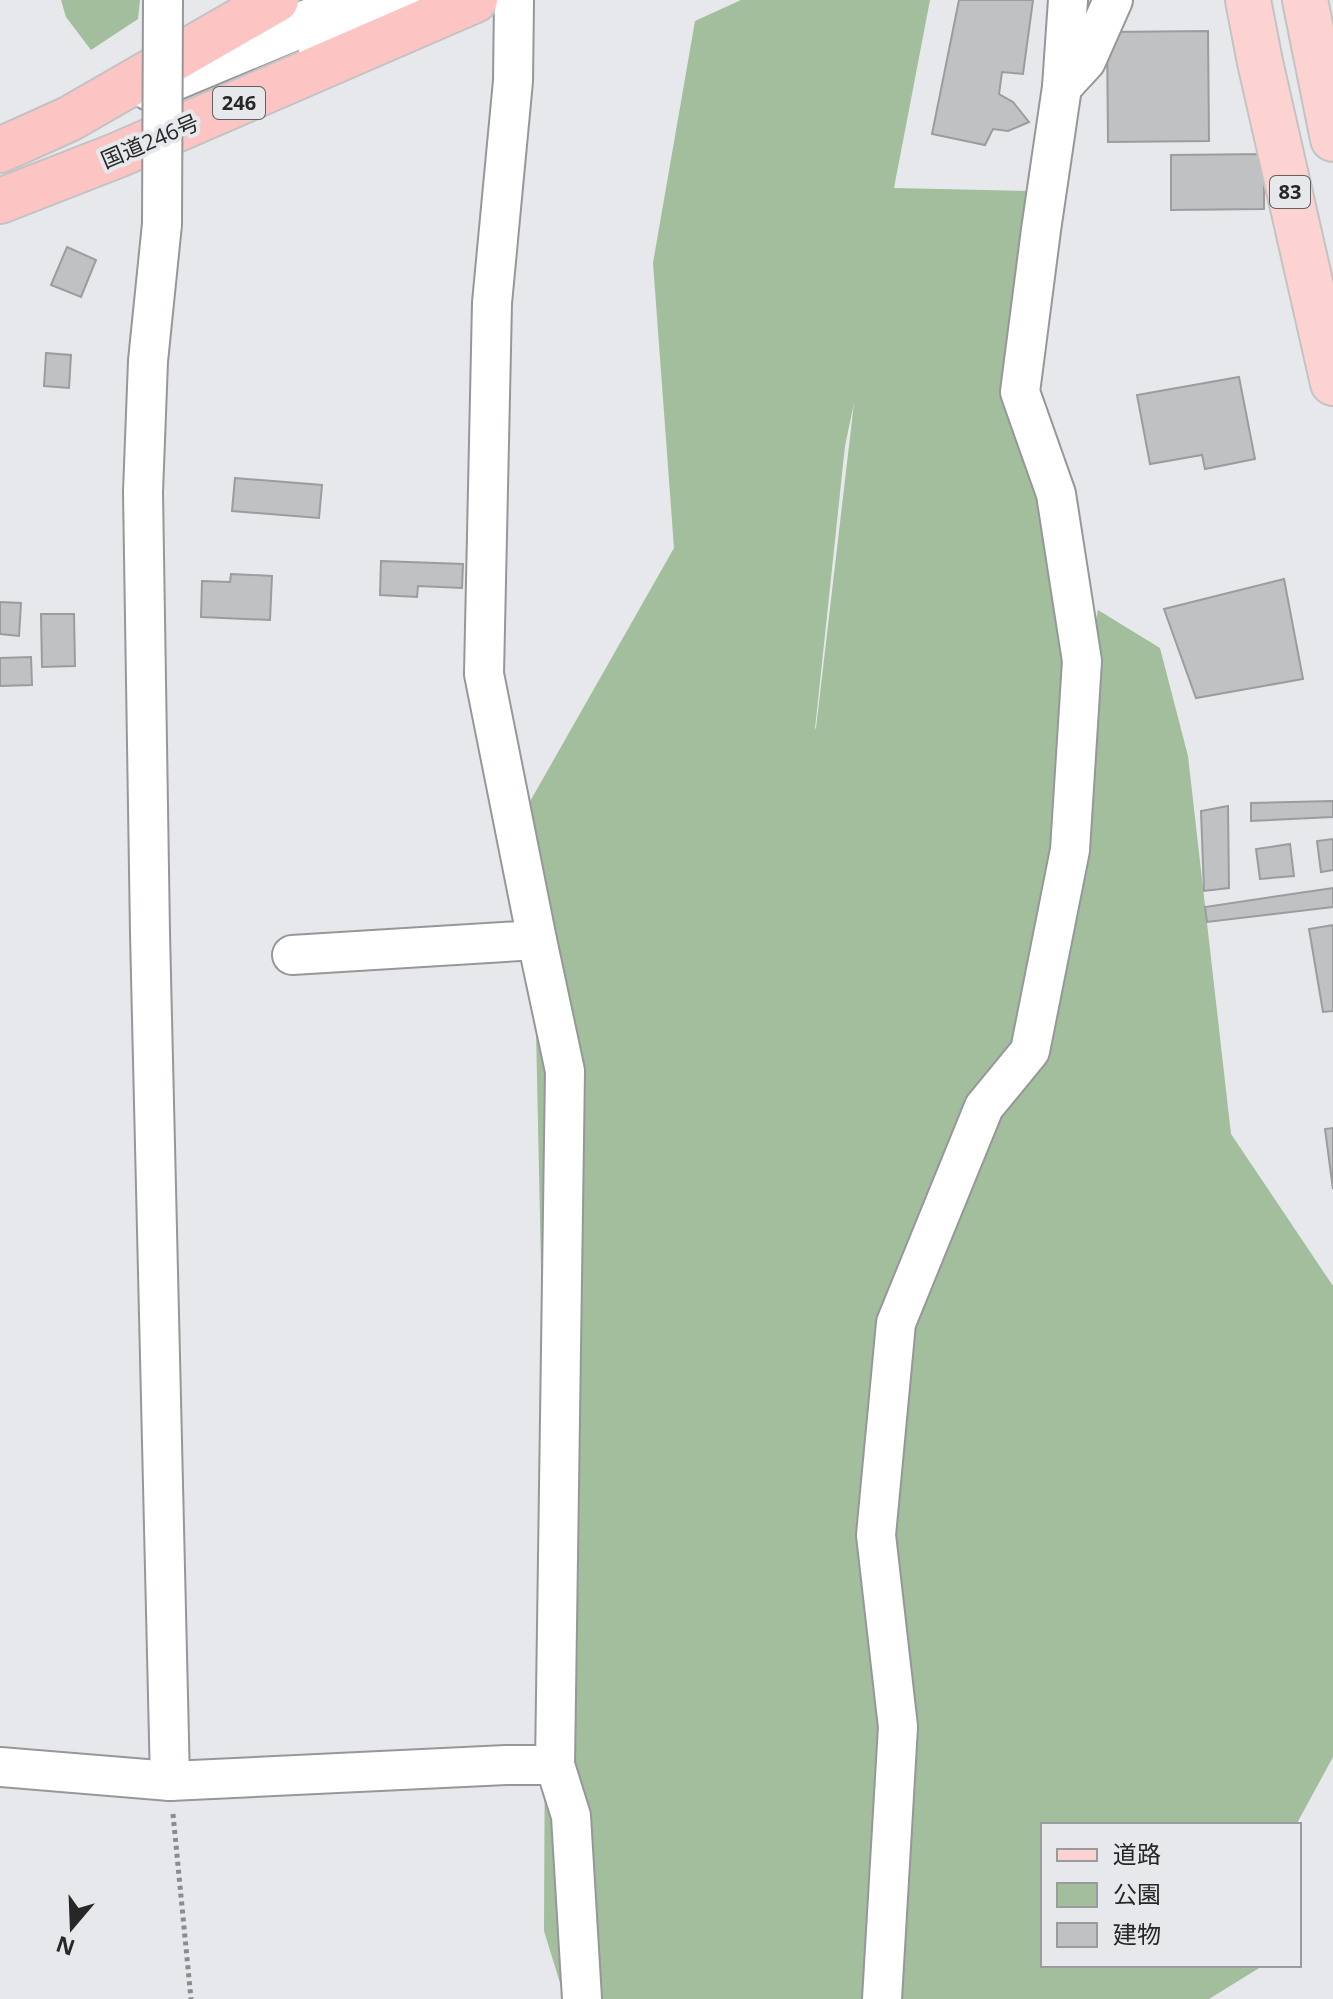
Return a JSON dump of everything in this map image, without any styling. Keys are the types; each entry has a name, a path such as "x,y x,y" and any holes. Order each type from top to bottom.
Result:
{"highway":[{"path":"0,150 69,119 276,0"},
{"name":"国道246号","path":"0,201 118,155 475,0"}],"main road":[{"name":"83","path":"1248,0 1333,383"},
{"path":"1305,0 1333,139"}],"street":[{"path":"163,0 162,224 148,361 143,492 150,949 170,1781"},
{"path":"69,119 361,0"},
{"path":"118,155 411,0"},
{"path":"514,0 513,81 492,303 484,674 565,1071 555,1765 571,1816 582,1999"},
{"path":"882,1999 898,1727 876,1535 896,1323 984,1107 1030,1051 1070,850 1082,661 1056,494 1020,392 1062,87 1068,0"},
{"path":"1062,87 1086,61 1113,0"},
{"path":"292,955 537,940"},
{"path":"0,1767 170,1781 555,1765"}],"path":[{"path":"170,1781 191,1999"}],"green space":[{"path":"61,0 140,0 138,19 91,50 66,17"},
{"path":"741,0 930,0 894,188 1031,191 1022,378 1059,479 1068,760 1098,610 1160,648 1188,756 1231,1134 1333,1286 1333,1757 1297,1823 1041,1823 1041,1967 1261,1967 1209,1999 565,1999 544,1931 546,1501 528,805 674,548 653,263 695,21","holes":["854,403 816,728 845,446"]}],"building":[{"path":"959,0 1033,0 1023,74 1002,72 999,94 1013,102 1029,122 1008,131 993,129 985,145 932,134"},
{"path":"1208,31 1209,141 1108,142 1107,32"},
{"path":"1264,154 1264,209 1171,210 1171,155"},
{"path":"67,247 96,260 81,297 51,285"},
{"path":"46,353 71,355 69,388 44,386"},
{"path":"1239,377 1255,459 1205,469 1202,455 1150,464 1137,395"},
{"path":"235,478 322,485 319,518 232,511"},
{"path":"381,561 463,564 462,588 418,586 417,597 380,595"},
{"path":"231,574 272,576 270,620 201,617 202,581 230,582"},
{"path":"1284,579 1303,679 1196,698 1164,609"},
{"path":"0,602 21,603 19,636 0,634"},
{"path":"41,614 74,614 75,666 42,667"},
{"path":"31,657 32,685 0,686 0,658"},
{"path":"1333,801 1333,817 1251,821 1251,803"},
{"path":"1228,806 1229,888 1204,891 1201,811"},
{"path":"1333,839 1333,870 1321,872 1317,841"},
{"path":"1290,844 1294,876 1260,879 1256,849"},
{"path":"1333,888 1333,907 1207,922 1205,907"},
{"path":"1333,925 1333,1011 1323,1012 1309,929"},
{"path":"1333,1128 1333,1189 1325,1129"}]}
